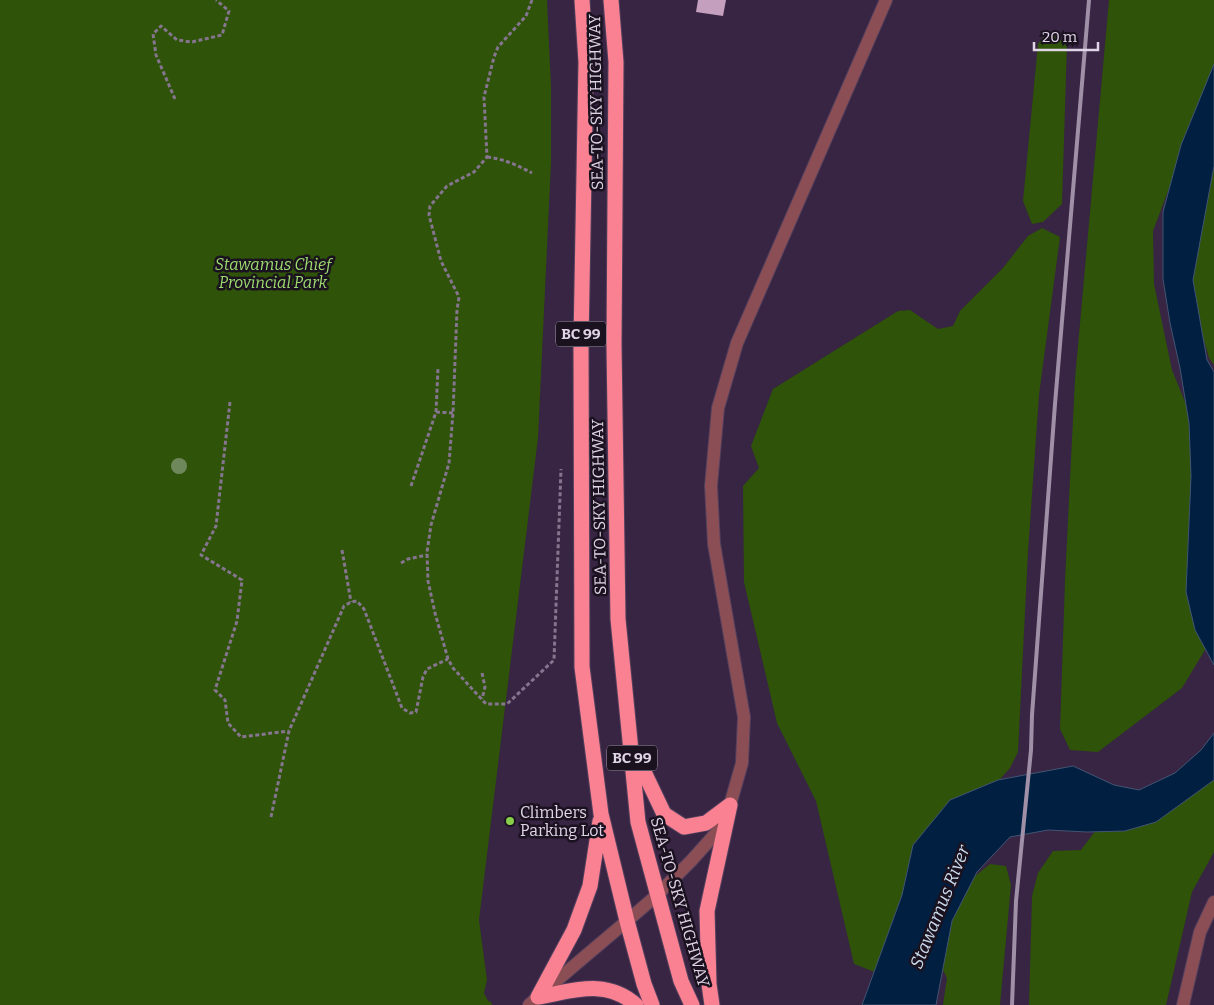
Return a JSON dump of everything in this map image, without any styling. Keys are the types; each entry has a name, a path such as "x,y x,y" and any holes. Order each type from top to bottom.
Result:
{"highway":[{"name":"SEA-TO-SKY HIGHWAY","path":"582,0 586,62 581,342 582,667 601,814 627,921 644,984 652,1005"},
{"name":"SEA-TO-SKY HIGHWAY","path":"612,0 616,62 614,345 618,619 638,822 681,981 692,1005"},
{"path":"630,743 664,814 684,827 706,823 730,805"},
{"path":"712,1005 709,984 707,911 730,805"},
{"path":"534,1001 574,930 590,886 601,814"},
{"path":"534,1001 598,987 617,993 636,1005"}],"street":[{"path":"534,1001 570,968 627,921 691,861 717,832 730,805 742,763 744,717 714,544 711,486 718,408 738,343 886,0"},
{"path":"1183,1005 1200,932 1214,902"}],"path":[{"path":"175,99 156,55 153,34 161,26 177,40 192,42 222,35 229,11 216,0"},
{"path":"507,704 486,704 453,668 448,659 428,581 427,555 431,525 449,463 459,297 441,261 429,215 430,206 447,186 474,172 486,157 484,97 494,57 498,47 526,16 532,0"},
{"path":"486,157 500,158 532,173"},
{"path":"411,486 436,412 438,368"},
{"path":"230,402 216,526 201,555 242,580 237,620 215,690 226,700 228,723 241,737 289,731"},
{"path":"436,412 453,414"},
{"path":"342,550 351,602"},
{"path":"402,563 408,559 427,555"},
{"path":"271,817 289,731 344,606 356,601 364,609 402,708 410,713 416,712 418,708 423,677 427,669 448,659"},
{"path":"482,673 485,687 482,699"}],"green space":[{"name":"Stawamus Chief Provincial Park","path":"0,0 547,0 551,87 551,163 538,438 479,920 487,980 484,993 492,1005 0,1005"},
{"path":"1109,0 1214,0 1214,69 1153,231 1154,284 1172,370 1198,434 1211,640 1182,688 1098,752 1070,750 1060,729 1075,379"},
{"path":"1048,31 1067,44 1062,204 1043,222 1032,224 1023,201 1038,44"},
{"path":"1214,166 1214,365 1209,358 1187,278 1205,181"},
{"path":"1042,228 1060,237 1039,395 1028,552 1018,752 1010,768 986,795 877,973 854,964 816,801 777,723 744,582 743,486 759,468 751,446 773,389 898,311 910,310 938,329 953,326 960,311 1003,268 1028,236"},
{"path":"1214,769 1214,852 1192,892 1166,1005 1029,1005 1032,896 1038,873 1053,851 1081,850 1099,826"},
{"path":"990,864 1006,866 1011,885 1000,1005 943,1005 947,978 932,948 960,888"}],"water":[{"path":"1214,64 1214,166 1193,280 1207,360 1214,372 1214,665 1195,630 1186,592 1191,476 1189,423 1163,279 1163,212 1181,145"},
{"name":"Stawamus River","path":"1214,733 1214,780 1156,822 1125,831 1048,830 1010,837 977,872 952,921 936,1005 862,1005 902,895 913,845 950,800 998,780 1073,766 1114,785 1139,790 1175,773 1201,750"}],"building":[{"path":"698,0 726,0 723,16 696,12"}],"railway":[{"path":"1012,1005 1016,901 1031,750 1055,404 1089,0"}],"place":[{"name":"Climbers Parking Lot","path":"510,821"}]}
